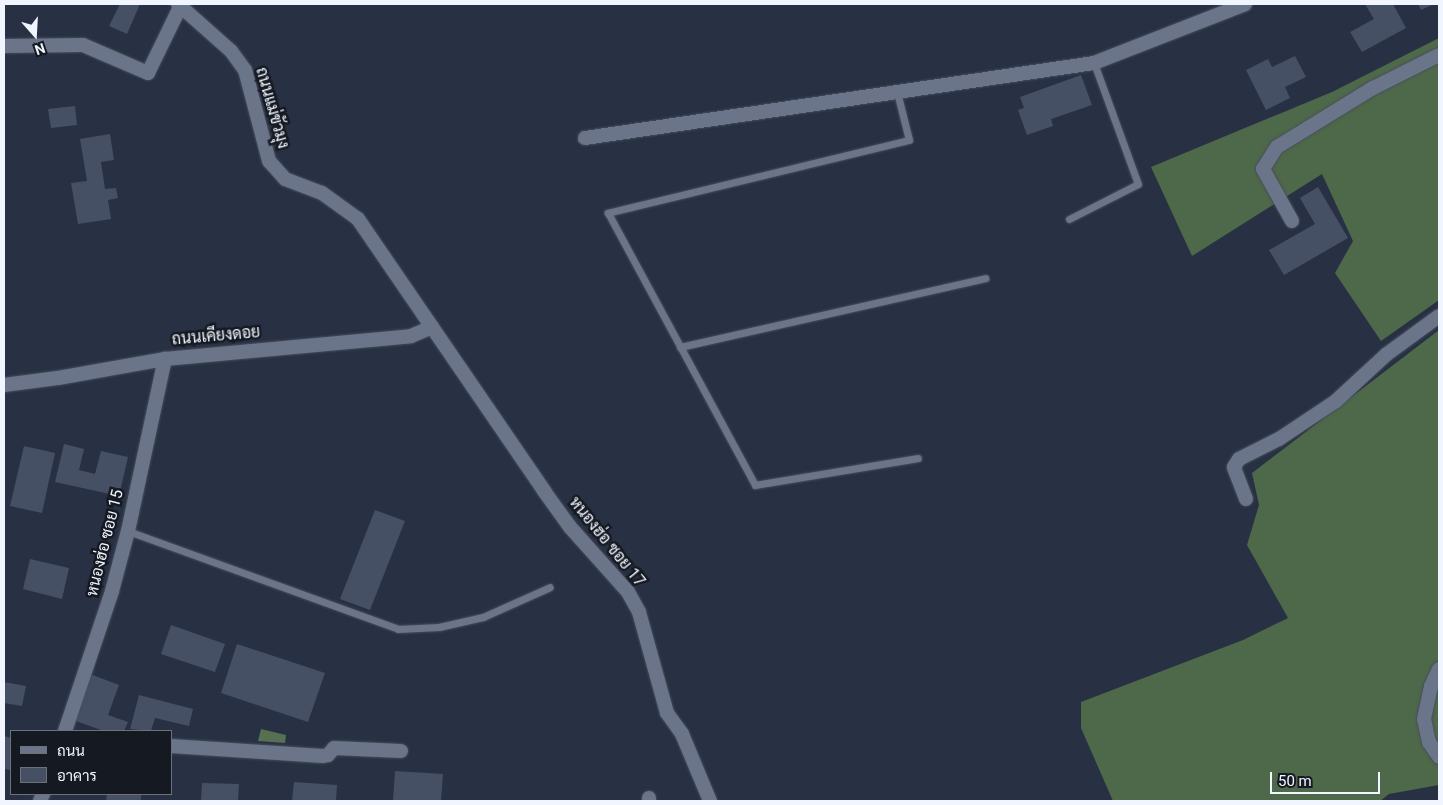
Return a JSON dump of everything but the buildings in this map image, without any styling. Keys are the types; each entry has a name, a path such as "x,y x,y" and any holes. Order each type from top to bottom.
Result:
{"street":[{"path":"585,138 1094,64 1244,4"},
{"path":"4,46 83,45 148,72 179,6"},
{"name":"ถนนแม่ขัวมุง","path":"179,6 231,51 245,70 269,161 286,180 322,193 358,219 432,327"},
{"path":"1292,221 1263,169 1277,147 1373,88 1439,55"},
{"path":"1246,499 1234,467 1239,459 1279,439 1336,401 1387,354 1439,316"},
{"name":"ถนนเคียงดอย","path":"4,384 58,378 165,359 411,336 432,327"},
{"name":"หนองฮ่อ ซอย 17","path":"432,327 565,520 628,592 639,612 667,713 682,734 710,801"},
{"name":"หนองฮ่อ ซอย 15","path":"65,730 98,637 128,531 165,359"},
{"path":"1439,669 1431,686 1424,719 1429,742 1439,757"},
{"path":"172,746 323,756 328,755 334,748 401,752"}],"lane":[{"path":"1069,219 1138,184 1094,64"},
{"path":"897,92 909,140 608,213 755,485 918,458"},
{"path":"680,347 985,278"},
{"path":"128,531 398,629 439,628 483,617 550,587"}],"shaded area":[{"path":"1439,38 1439,300 1381,341 1335,273 1353,241 1322,174 1192,256 1151,167 1332,92"},
{"path":"1439,330 1439,785 1389,794 1380,801 1113,801 1081,728 1081,702 1243,640 1288,618 1247,545 1259,505 1252,473"},
{"path":"261,729 286,735 285,743 258,741"}]}
